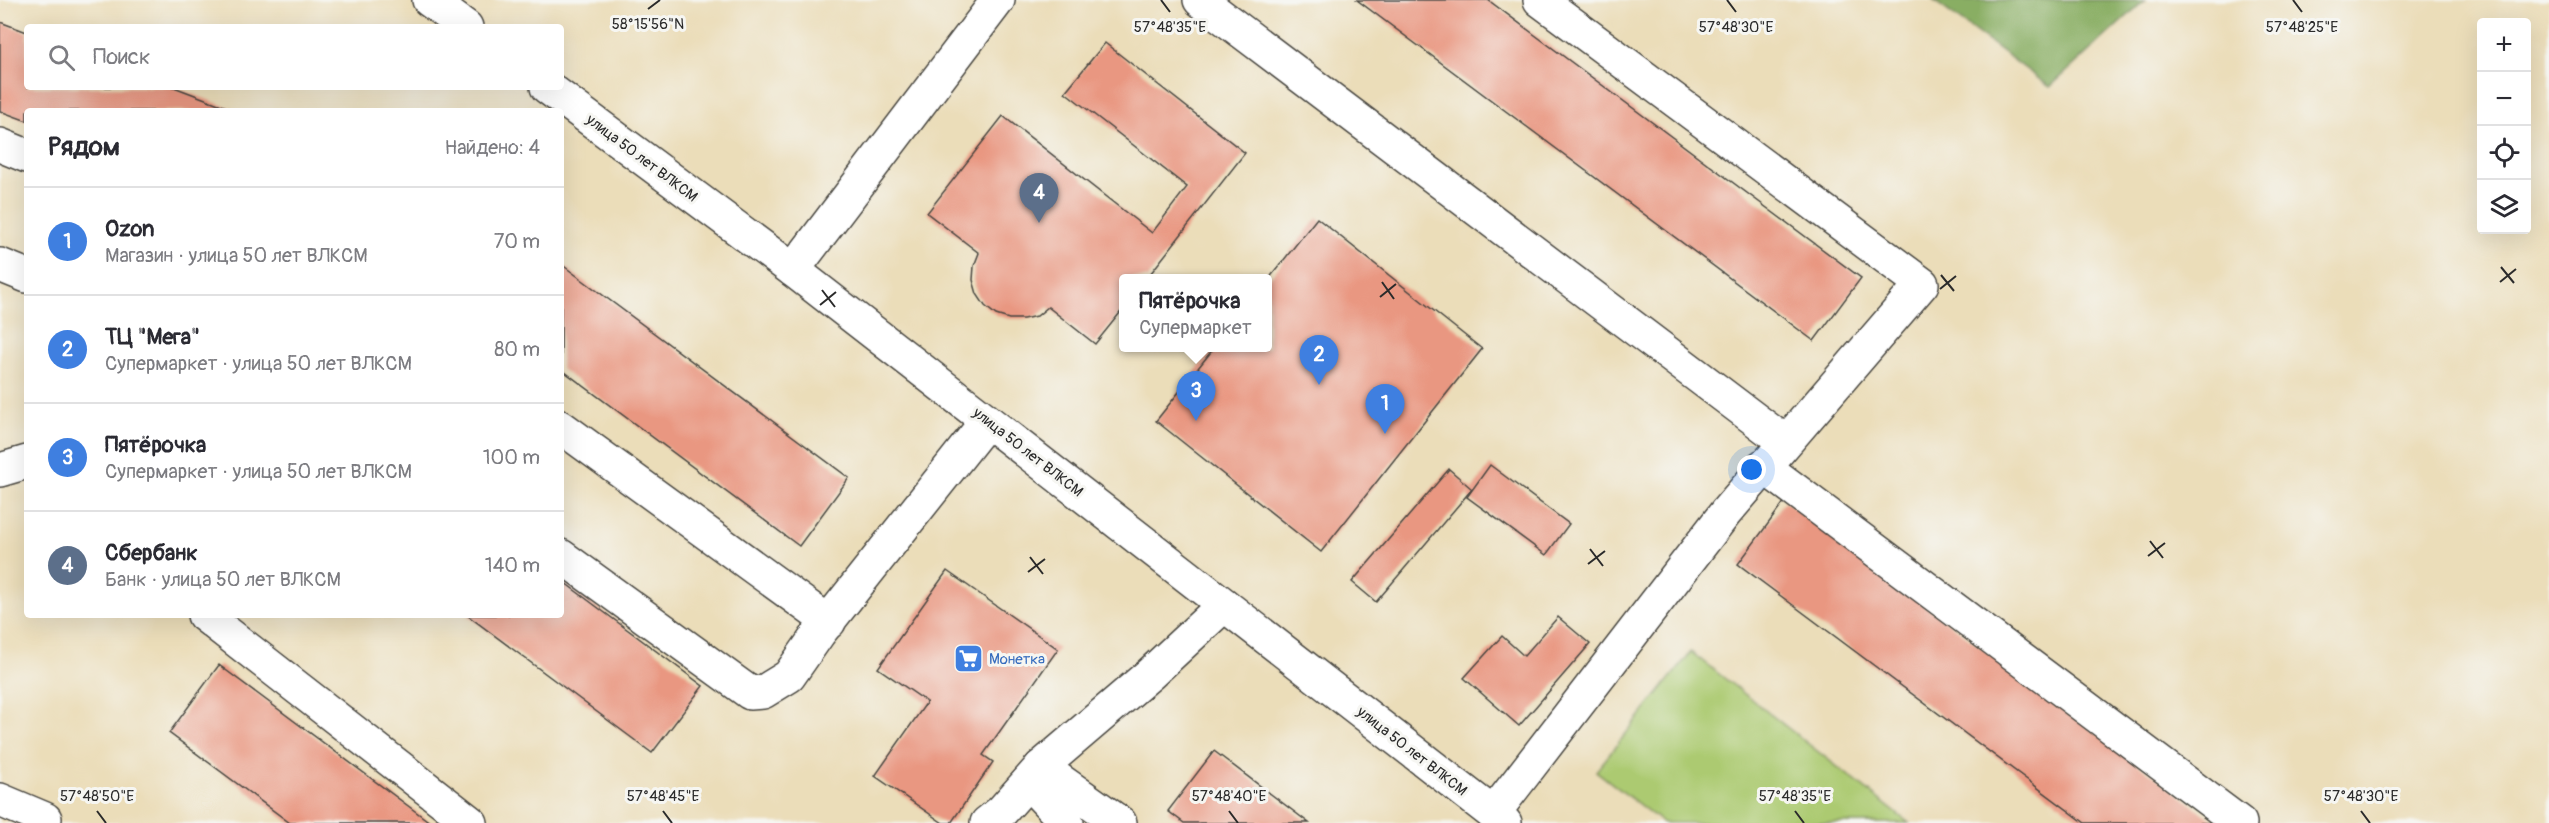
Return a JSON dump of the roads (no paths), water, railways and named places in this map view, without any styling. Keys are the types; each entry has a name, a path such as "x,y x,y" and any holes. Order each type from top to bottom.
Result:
{"street":[{"path":"429,0 462,24"},
{"path":"793,270 998,0"},
{"path":"1200,0 1785,442"},
{"path":"1499,819 1763,466 1922,284 1540,0"},
{"name":"улица 50 лет ВЛКСМ","path":"552,98 793,270 1499,819"},
{"path":"0,145 24,155"},
{"path":"0,265 24,275"},
{"path":"564,558 750,693 763,692 789,676 987,421"},
{"path":"564,429 829,622"},
{"path":"0,470 24,463"},
{"path":"1763,466 2240,823"},
{"path":"987,823 1002,811 1035,774 1150,674 1224,604"},
{"path":"208,618 471,823"},
{"path":"1035,774 1067,823"},
{"path":"1035,774 1120,823"},
{"path":"0,800 45,819"}],"place":[{"name":"Сбербанк","path":"1039,223"},
{"name":"ТЦ \"Мега\"","path":"1319,385"},
{"name":"Пятёрочка","path":"1196,421"},
{"name":"Ozon","path":"1385,434"},
{"name":"Монетка","path":"968,659"}]}
